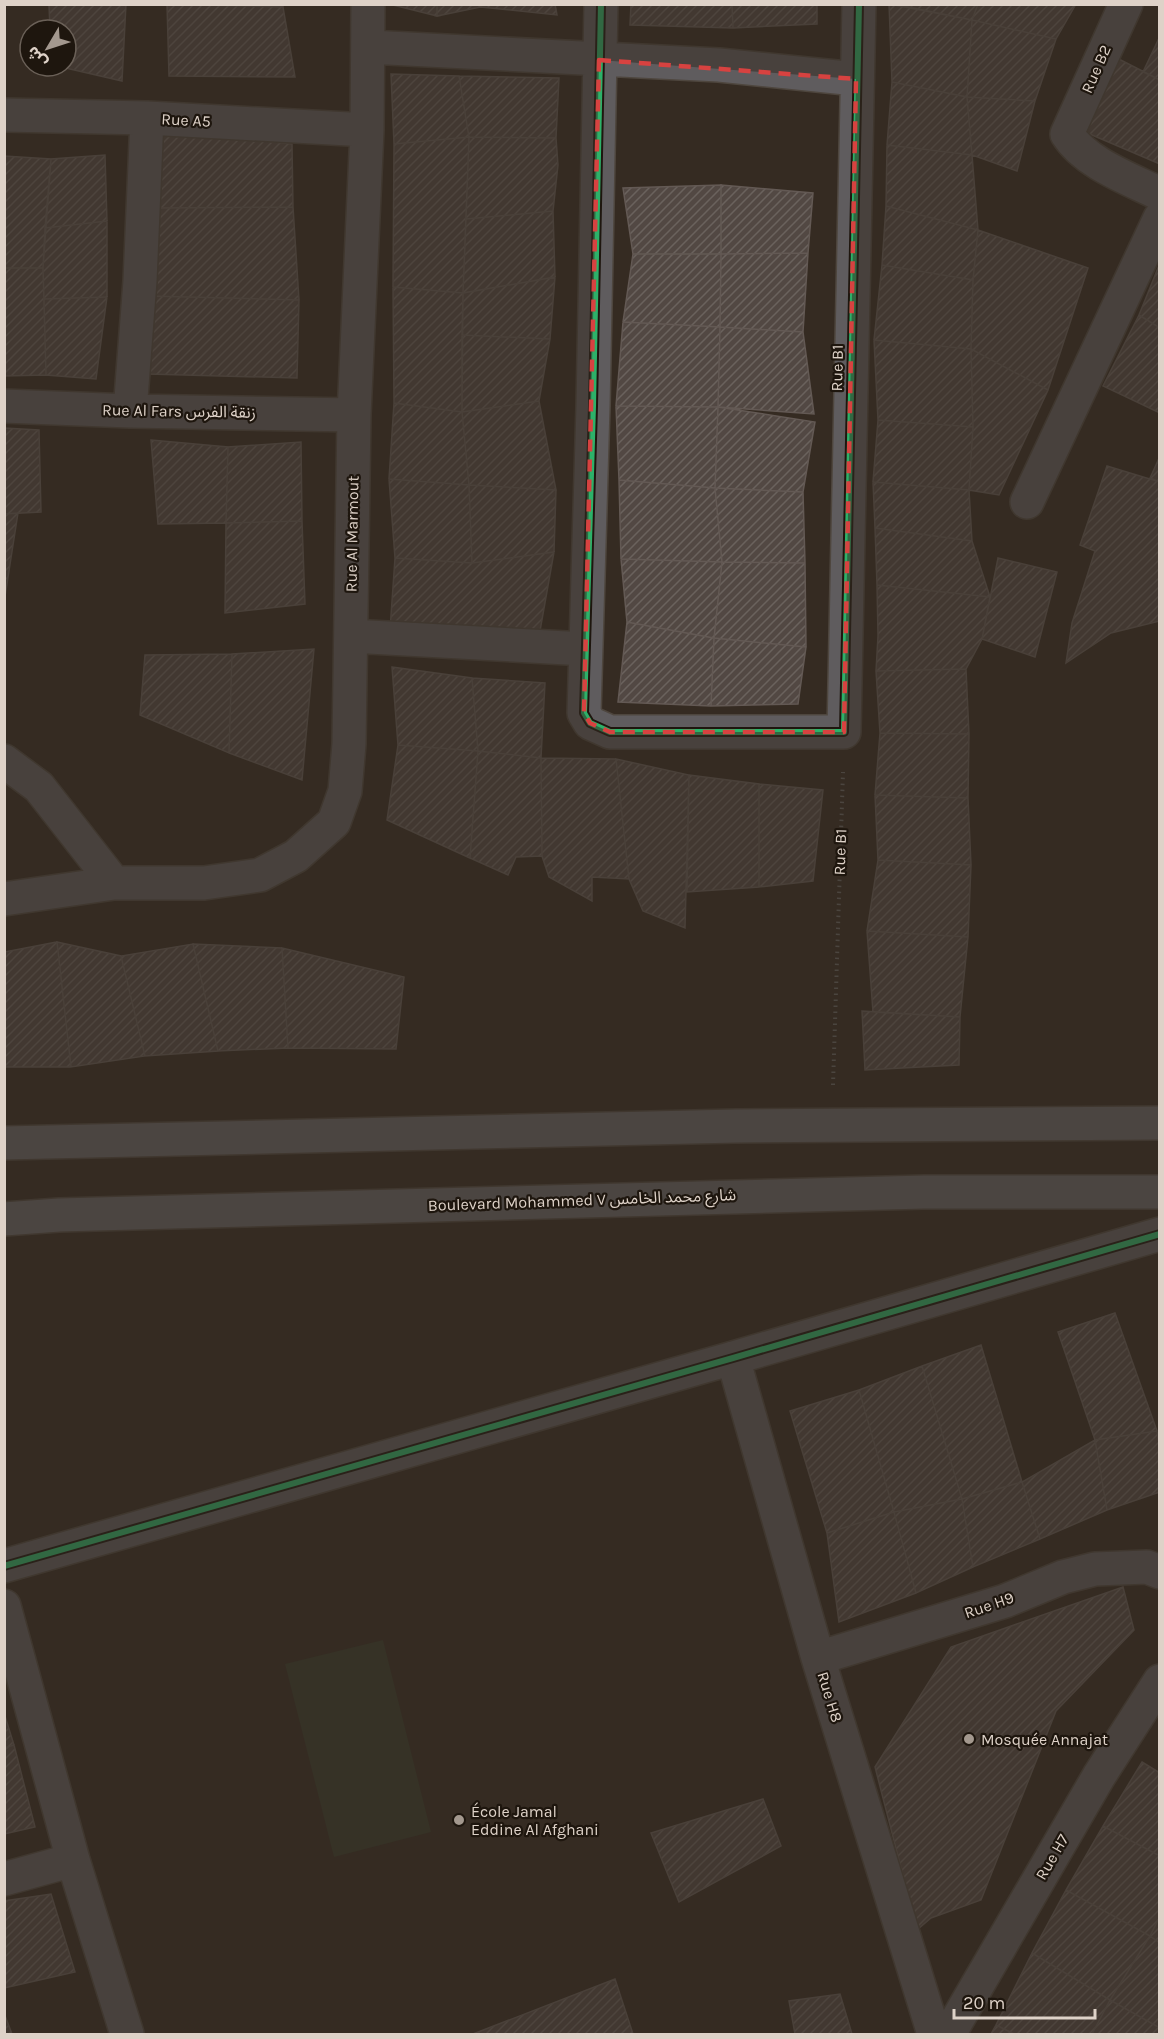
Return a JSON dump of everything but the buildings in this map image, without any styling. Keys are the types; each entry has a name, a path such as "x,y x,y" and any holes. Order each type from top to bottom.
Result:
{"main road":[{"path":"4,1143 82,1139 832,1124 1160,1124"},
{"name":"Boulevard Mohammed V شارع محمد الخامس","path":"4,1219 59,1215 746,1195 924,1191 1160,1192"}],"street":[{"name":"Rue Al Marmout","path":"4,899 114,883 204,883 260,875 296,856 334,822 345,791 349,744 354,415 367,130 368,4"},
{"path":"600,4 593,406 584,713 590,723 610,732 844,732"},
{"name":"Rue B1","path":"844,732 859,4"},
{"name":"Rue B2","path":"1126,4 1067,134 1073,145 1094,161 1160,194"},
{"path":"369,47 719,66 856,79"},
{"name":"Rue A5","path":"4,115 147,118 367,130"},
{"path":"130,411 140,281 147,118"},
{"path":"1027,502 1160,218"},
{"name":"Rue Al Fars زنقة الفرس","path":"4,406 354,415"},
{"path":"351,636 585,649"},
{"path":"4,761 39,787 114,883"},
{"path":"4,1566 1160,1234"},
{"name":"Rue H8","path":"733,1358 818,1658 934,2034"},
{"name":"Rue H9","path":"818,1658 1005,1601 1063,1577 1095,1569 1148,1566 1160,1572"},
{"path":"4,1606 74,1860 127,2034"},
{"name":"Rue H7","path":"949,2034 1100,1776 1160,1681"},
{"path":"4,1879 74,1860"}],"highlighted area":[{"path":"599,60 856,79 844,732 610,732 590,723 584,713"}],"green space":[{"path":"383,1640 431,1832 334,1857 285,1664"}],"cycle path":[{"path":"601,4 584,713 590,723 610,732 844,732 859,4"},
{"path":"4,1566 1160,1234"}],"place":[{"name":"Mosquée Annajat","path":"969,1739"},
{"name":"École Jamal Eddine Al Afghani","path":"459,1820"}]}
